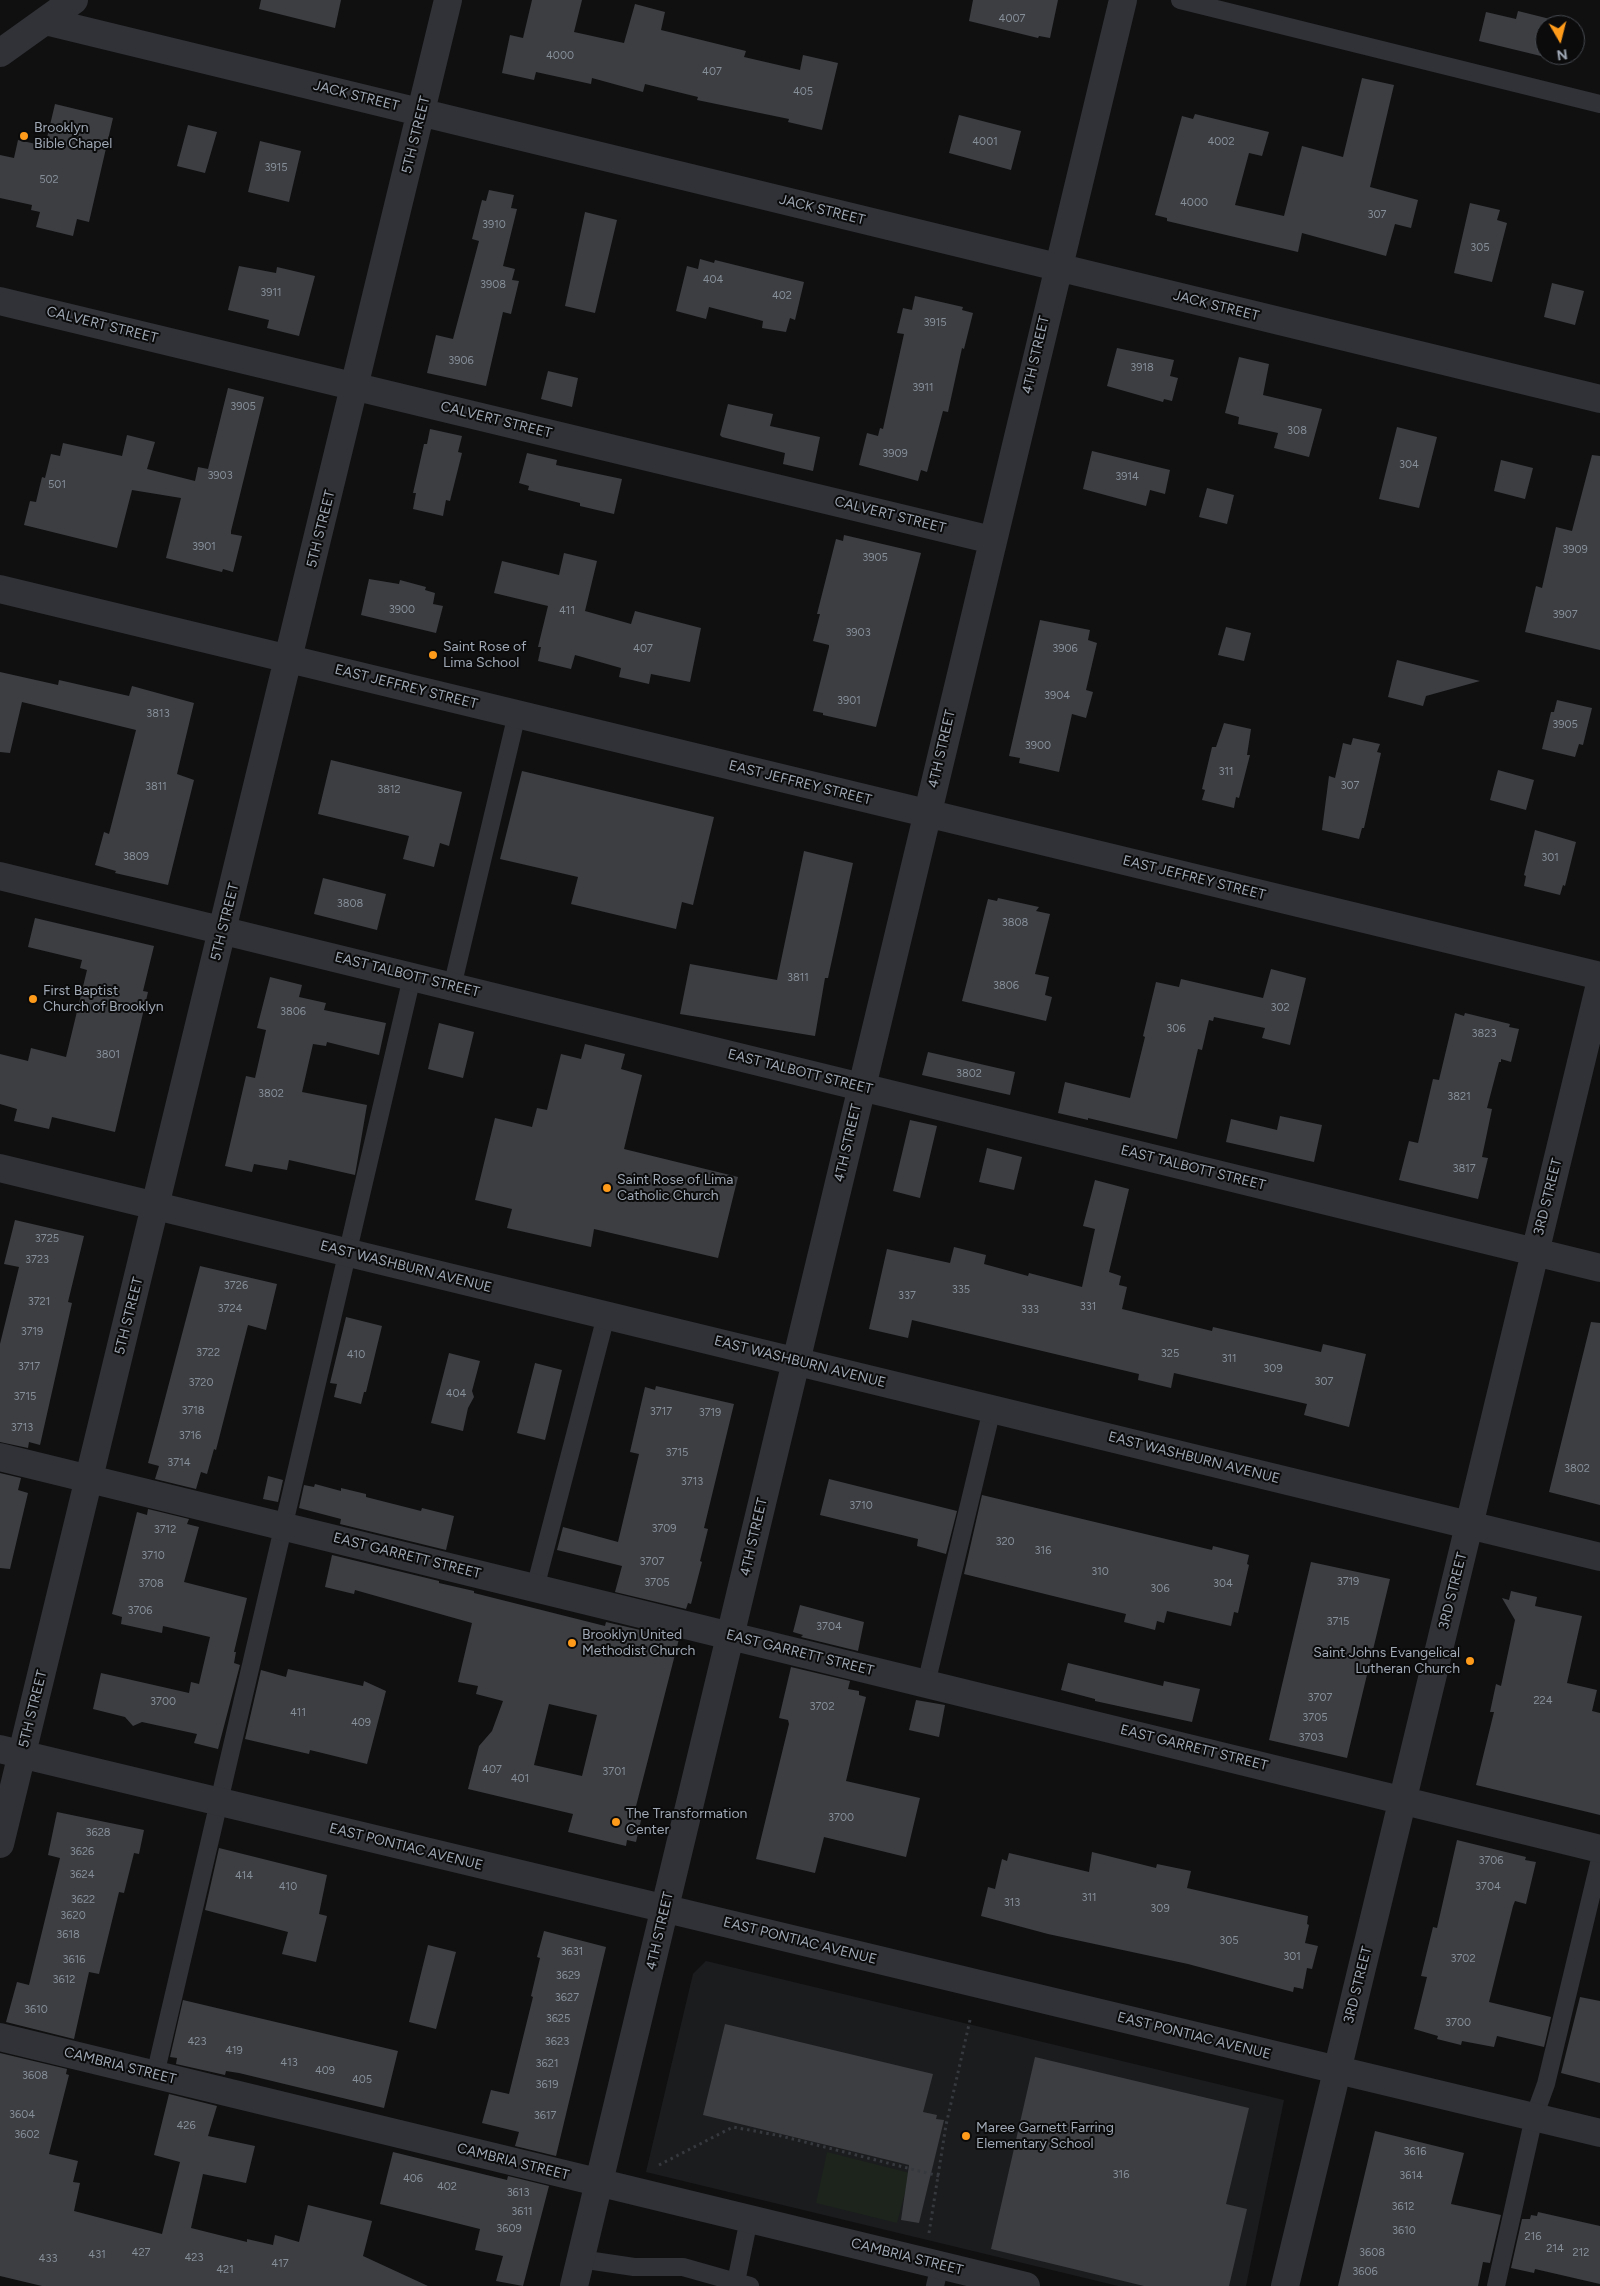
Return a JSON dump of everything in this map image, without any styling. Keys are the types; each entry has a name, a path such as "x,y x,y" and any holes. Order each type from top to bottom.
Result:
{"street":[{"path":"0,54 74,0"},
{"name":"5TH STREET","path":"0,1844 11,1751 89,1479 356,386 448,0"},
{"name":"4TH STREET","path":"574,2286 1057,267 1123,0"},
{"name":"JACK STREET","path":"45,21 1600,399"},
{"name":"CALVERT STREET","path":"0,300 992,540"},
{"name":"EAST JEFFREY STREET","path":"0,589 1600,976"},
{"name":"EAST TALBOTT STREET","path":"0,876 1600,1268"},
{"name":"3RD STREET","path":"1285,2286 1600,984"},
{"name":"EAST WASHBURN AVENUE","path":"0,1168 1600,1557"},
{"name":"EAST GARRETT STREET","path":"0,1457 1600,1849"},
{"name":"EAST PONTIAC AVENUE","path":"11,1751 1600,2133"},
{"name":"CAMBRIA STREET","path":"0,2037 749,2219 932,2271 1026,2286"}],"lane":[{"path":"1180,0 1600,104"},
{"path":"452,987 517,714"},
{"path":"156,2075 412,977"},
{"path":"535,1588 606,1316"},
{"path":"926,1684 992,1409"},
{"path":"1496,2286 1534,2118 1546,2084 1592,1924 1600,1858"},
{"path":"580,2259 634,2267 683,2267 743,2284 749,2219"}],"path":[{"path":"932,2271 931,2227 946,2125 970,2020"},
{"path":"650,2167 658,2166 733,2128 781,2136 939,2176"}],"shaded area":[{"name":"Maree Garnett Farring Elementary School","path":"706,1961 1284,2100 1246,2286 1118,2286 646,2172 693,1974"},
{"path":"827,2152 910,2173 897,2223 816,2203"}],"building":[{"path":"261,0 341,0 335,28 259,9"},
{"path":"532,0 582,0 574,32 624,43 635,4 665,12 661,30 746,51 744,57 800,70 803,55 838,63 822,130 788,122 789,119 697,100 698,97 645,84 643,92 592,78 591,84 536,72 534,80 502,73 510,35 523,38"},
{"path":"973,0 1058,0 1050,38 1039,36 1038,38 969,21"},
{"path":"1518,11 1535,15 1535,55 1479,41 1486,12 1516,19"},
{"path":"1362,78 1394,85 1370,187 1418,200 1411,228 1395,224 1386,256 1302,233 1298,252 1167,221 1167,218 1155,215 1182,116 1193,119 1195,114 1269,132 1262,156 1249,153 1235,205 1284,216 1302,146 1343,157"},
{"path":"55,104 113,118 89,222 77,219 73,236 36,227 40,212 31,210 32,205 0,198 0,155 14,158 18,140 45,146"},
{"path":"959,115 1021,131 1011,170 949,153"},
{"path":"188,125 217,132 205,173 177,166"},
{"path":"260,141 301,151 289,202 248,192"},
{"path":"489,190 514,195 511,208 517,209 503,266 515,269 512,280 519,281 511,314 503,312 486,386 427,373 436,335 453,339 479,241 472,239 482,200 486,201"},
{"path":"1470,203 1500,210 1497,220 1507,223 1492,282 1454,273"},
{"path":"585,212 617,220 595,313 565,306"},
{"path":"700,259 714,263 715,260 804,282 795,320 790,318 786,332 762,328 763,321 709,307 706,319 676,311 687,266 698,269"},
{"path":"239,266 276,273 277,267 315,276 299,336 267,328 269,320 228,310"},
{"path":"1552,283 1584,291 1575,325 1544,317"},
{"path":"915,296 963,307 962,310 973,313 964,349 962,348 948,412 943,411 927,472 921,470 918,481 859,465 867,433 878,436 880,428 883,429 904,334 897,333 903,308 912,310"},
{"path":"1117,348 1174,360 1170,376 1178,378 1172,401 1164,399 1163,402 1107,386"},
{"path":"1239,357 1269,364 1263,395 1322,409 1309,457 1274,448 1278,433 1238,424 1239,417 1225,413"},
{"path":"548,371 578,378 572,407 541,399"},
{"path":"228,388 264,397 231,531 231,534 242,536 233,572 223,569 222,572 166,558 181,498 132,490 117,548 24,525 30,501 36,502 42,477 45,478 51,454 60,456 63,443 122,456 127,435 155,442 147,469 195,481 198,467 208,469"},
{"path":"728,404 773,414 770,426 820,437 813,471 783,464 785,453 722,437 720,435"},
{"path":"1397,427 1437,437 1419,508 1379,499"},
{"path":"430,429 462,436 458,452 462,453 450,501 446,500 443,516 413,509 416,493 413,493 424,444 427,444"},
{"path":"1092,451 1170,470 1165,494 1150,490 1146,506 1083,489"},
{"path":"527,453 557,460 556,465 622,479 614,514 528,490 529,486 519,483"},
{"path":"1592,455 1600,456 1600,650 1525,632 1536,586 1542,588 1556,527 1572,531"},
{"path":"1501,460 1533,468 1525,499 1494,491"},
{"path":"1207,488 1234,495 1227,524 1199,517"},
{"path":"844,535 921,553 876,727 813,711 829,647 829,645 813,641 820,614 817,614 836,539 843,541"},
{"path":"564,553 597,561 585,611 631,624 635,611 701,628 690,682 651,674 649,684 619,677 621,668 575,655 571,669 538,661 541,647 538,647 548,606 494,593 502,561 559,575"},
{"path":"369,579 399,584 400,580 426,587 425,590 435,593 433,604 443,606 436,633 361,615"},
{"path":"1040,620 1090,630 1088,640 1097,643 1086,690 1093,692 1086,718 1072,714 1059,772 1019,763 1020,758 1009,756"},
{"path":"1226,627 1251,633 1244,661 1218,655"},
{"path":"1397,660 1480,681 1426,696 1423,706 1388,697"},
{"path":"0,672 58,685 59,680 129,696 132,686 194,703 177,774 194,780 168,885 115,873 116,871 95,865 104,832 109,834 136,730 22,702 10,753 0,752"},
{"path":"1557,700 1592,708 1583,745 1579,744 1575,757 1542,749 1551,712 1554,712"},
{"path":"1224,723 1251,729 1247,755 1250,755 1239,798 1236,797 1234,808 1202,800 1205,790 1202,789 1212,747 1216,747"},
{"path":"1353,738 1380,744 1377,752 1381,753 1364,828 1362,828 1359,839 1322,830 1329,776 1335,778 1343,743 1351,745"},
{"path":"331,760 462,792 449,846 440,843 434,867 403,859 409,836 318,814"},
{"path":"1498,770 1534,780 1526,810 1490,800"},
{"path":"522,771 714,817 693,905 682,902 676,929 571,904 578,877 500,859"},
{"path":"1535,830 1576,842 1565,886 1563,885 1560,895 1524,886 1526,876 1524,875"},
{"path":"804,851 853,863 828,978 825,978 815,1036 680,1014 690,964 777,980"},
{"path":"323,878 386,894 377,930 314,914"},
{"path":"998,898 1039,907 1036,911 1050,914 1035,974 1049,977 1045,995 1052,997 1046,1021 962,1001 988,899 997,901"},
{"path":"35,918 154,946 143,991 148,992 115,1132 52,1117 49,1129 14,1121 17,1109 0,1104 0,1054 28,1061 31,1048 66,1057 87,970 80,968 82,960 28,947"},
{"path":"1271,969 1306,978 1290,1045 1262,1038 1265,1028 1214,1017 1213,1021 1209,1020 1202,1050 1198,1049 1177,1139 1088,1118 1088,1120 1058,1113 1065,1082 1130,1098 1156,982 1179,987 1181,979 1263,998"},
{"path":"270,977 302,985 299,997 326,1003 324,1010 386,1023 379,1055 327,1042 326,1046 313,1044 302,1092 367,1105 355,1175 289,1160 287,1170 254,1164 252,1172 225,1166 246,1076 255,1078 266,1030 257,1028"},
{"path":"1455,1013 1464,1016 1465,1013 1510,1024 1509,1027 1519,1029 1511,1062 1501,1059 1501,1062 1499,1062 1487,1108 1492,1109 1482,1157 1488,1158 1478,1199 1399,1180 1409,1141 1418,1143 1433,1079 1439,1080"},
{"path":"439,1023 474,1032 463,1078 428,1069"},
{"name":"Saint Rose of Lima Catholic Church","path":"585,1044 625,1054 621,1069 642,1075 624,1149 738,1177 718,1258 594,1229 591,1247 507,1228 512,1209 475,1200 495,1118 532,1127 537,1108 547,1110 561,1054 581,1059"},
{"path":"928,1052 1015,1072 1010,1095 922,1075"},
{"path":"1280,1116 1322,1125 1314,1162 1226,1142 1231,1119 1277,1130"},
{"path":"910,1120 937,1126 920,1198 893,1191"},
{"path":"987,1148 1022,1157 1014,1190 979,1182"},
{"path":"1095,1180 1129,1189 1109,1272 1121,1276 1119,1285 1127,1287 1122,1309 1212,1331 1213,1327 1321,1352 1323,1344 1366,1354 1349,1427 1304,1415 1307,1404 1174,1373 1171,1388 1138,1380 1139,1374 912,1320 908,1338 869,1329 887,1249 950,1263 954,1247 986,1255 984,1264 1028,1276 1029,1273 1082,1287 1095,1229 1083,1226"},
{"path":"15,1220 84,1236 68,1302 72,1303 40,1445 29,1442 28,1448 0,1442 0,1344 19,1267 4,1264"},
{"path":"200,1266 277,1284 266,1330 248,1325 216,1450 214,1449 207,1474 201,1472 196,1489 155,1479 159,1466 148,1463"},
{"path":"346,1317 382,1326 366,1392 364,1392 361,1404 334,1397 337,1384 330,1383"},
{"path":"1591,1322 1600,1323 1600,1505 1549,1492"},
{"path":"449,1353 480,1361 472,1391 474,1397 468,1408 463,1431 431,1423"},
{"path":"535,1363 562,1370 545,1440 517,1433"},
{"path":"656,1386 734,1404 704,1528 708,1529 700,1561 702,1562 691,1604 688,1603 686,1609 615,1592 622,1566 557,1550 563,1527 618,1542 639,1454 630,1452 645,1387 655,1390"},
{"path":"0,1473 21,1478 18,1490 28,1493 10,1569 0,1568"},
{"path":"268,1476 283,1480 278,1502 263,1499"},
{"path":"829,1479 957,1511 946,1554 917,1546 918,1539 820,1515"},
{"path":"315,1484 341,1491 341,1488 366,1494 366,1497 421,1511 422,1508 454,1516 446,1550 340,1524 341,1519 299,1508 304,1485 314,1487"},
{"path":"982,1495 1212,1550 1213,1546 1249,1555 1247,1564 1249,1565 1238,1613 1234,1612 1231,1626 1167,1611 1164,1623 1157,1621 1155,1630 1124,1622 1126,1614 964,1574"},
{"path":"148,1509 189,1519 187,1524 199,1527 184,1582 247,1598 234,1652 236,1652 234,1663 240,1665 218,1749 194,1743 197,1734 142,1722 133,1726 125,1717 93,1709 101,1673 189,1693 191,1682 199,1684 210,1637 163,1626 162,1633 121,1624 122,1617 112,1614 137,1512 147,1515"},
{"path":"332,1555 439,1581 439,1583 474,1591 474,1593 605,1626 606,1622 679,1639 634,1814 642,1816 636,1842 627,1840 626,1846 568,1832 573,1814 468,1789 479,1746 492,1731 503,1701 476,1694 478,1686 458,1682 472,1623 355,1590 354,1594 325,1587","holes":["549,1704 597,1715 582,1776 534,1765"]},
{"path":"1311,1562 1390,1579 1347,1758 1269,1740"},
{"path":"1511,1591 1537,1597 1535,1606 1582,1616 1567,1683 1597,1690 1592,1711 1600,1713 1600,1815 1476,1785 1494,1712 1490,1712 1496,1684 1501,1686 1515,1620 1502,1598 1509,1600"},
{"path":"800,1605 864,1622 858,1651 801,1637 803,1635 793,1632"},
{"path":"1068,1663 1163,1686 1164,1681 1200,1689 1192,1722 1095,1701 1095,1699 1061,1690"},
{"path":"791,1667 850,1681 848,1689 859,1691 859,1695 866,1697 846,1781 920,1798 906,1857 824,1837 815,1873 756,1859 789,1724 788,1720 779,1718"},
{"path":"288,1669 363,1686 364,1681 386,1691 367,1764 310,1750 309,1754 245,1739 261,1670 286,1677"},
{"path":"916,1700 945,1705 939,1737 909,1730"},
{"path":"57,1812 144,1830 139,1854 134,1853 124,1893 119,1892 99,1974 89,1972 74,2039 6,2022 17,1982 29,1985 60,1858 48,1855"},
{"path":"1457,1840 1526,1857 1525,1860 1536,1862 1526,1904 1515,1901 1513,1906 1489,2002 1551,2017 1544,2047 1497,2036 1494,2047 1462,2041 1461,2045 1437,2039 1438,2036 1414,2029 1427,1977 1421,1976 1433,1927 1437,1928"},
{"path":"219,1848 327,1875 319,1914 327,1916 316,1962 282,1954 288,1932 205,1910"},
{"path":"1092,1852 1156,1868 1157,1864 1191,1871 1187,1888 1308,1916 1307,1924 1309,1925 1305,1943 1318,1946 1312,1969 1307,1968 1303,1989 1294,1987 1293,1992 1188,1964 1048,1934 981,1916 988,1887 995,1889 1002,1859 1007,1861 1009,1853 1089,1872"},
{"path":"544,1931 606,1947 556,2156 515,2146 519,2132 482,2123 491,2090 509,2094 533,1997 531,1996 540,1958 537,1957"},
{"path":"428,1945 456,1952 436,2029 409,2022"},
{"path":"1580,1997 1600,2001 1600,2083 1561,2073"},
{"path":"183,2000 398,2051 384,2108 239,2073 226,2071 225,2075 176,2064 177,2058 170,2057"},
{"path":"725,2024 933,2074 923,2112 937,2115 936,2119 944,2120 919,2223 901,2220 909,2165 703,2115"},
{"path":"0,2053 67,2069 66,2074 69,2075 49,2154 78,2161 73,2182 80,2183 74,2211 162,2234 180,2162 154,2155 169,2094 217,2106 208,2136 255,2146 246,2183 203,2174 191,2228 247,2242 247,2239 273,2245 275,2235 299,2242 308,2205 372,2221 363,2256 428,2286 42,2286 0,2276"},
{"path":"1035,2057 1249,2108 1226,2204 1247,2209 1229,2286 1144,2286 991,2249"},
{"path":"1375,2131 1464,2153 1451,2204 1501,2215 1490,2263 1483,2262 1478,2286 1338,2286"},
{"path":"393,2152 507,2180 508,2176 549,2186 523,2286 496,2281 503,2256 475,2250 480,2229 380,2204"},
{"path":"1538,2212 1600,2226 1600,2284 1535,2269 1534,2273 1511,2268 1522,2219 1530,2219 1531,2215 1537,2216"}],"place":[{"name":"Brooklyn Bible Chapel","path":"24,136"},
{"name":"Saint Rose of Lima School","path":"433,655"},
{"name":"First Baptist Church of Brooklyn","path":"33,999"},
{"name":"Saint Rose of Lima Catholic Church","path":"607,1188"},
{"name":"Brooklyn United Methodist Church","path":"572,1643"},
{"name":"Saint Johns Evangelical Lutheran Church","path":"1470,1661"},
{"name":"The Transformation Center","path":"616,1822"},
{"name":"Maree Garnett Farring Elementary School","path":"966,2136"}]}
